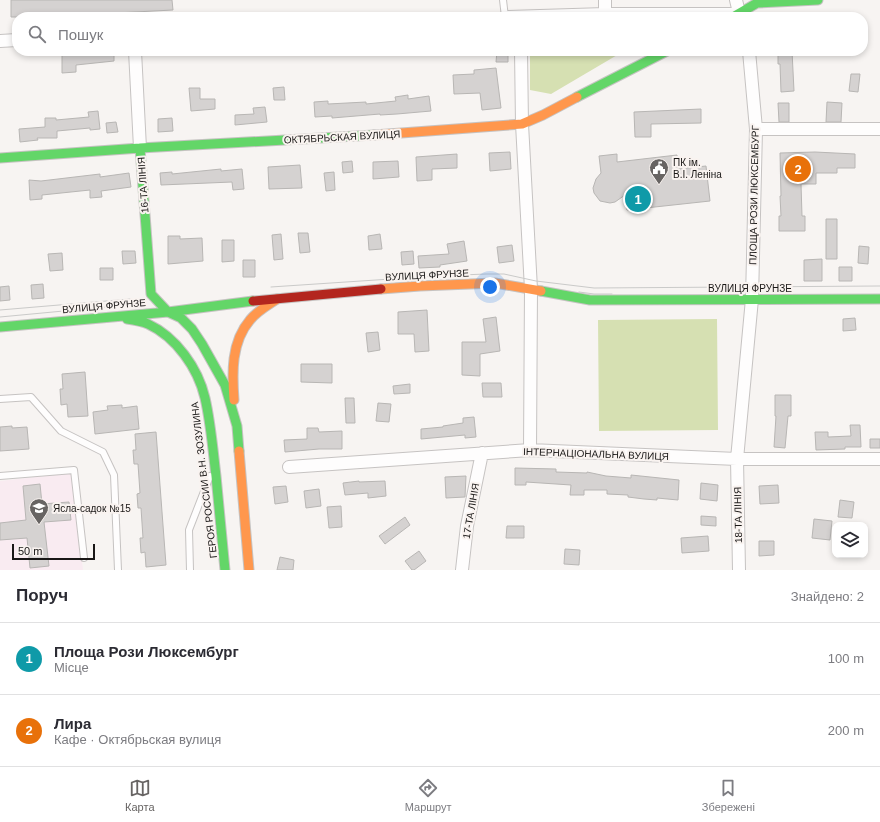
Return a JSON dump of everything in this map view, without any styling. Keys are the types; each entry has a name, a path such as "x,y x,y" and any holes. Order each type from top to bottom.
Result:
{"street":[{"path":"605,0 605,12"},
{"path":"736,0 737,12"},
{"path":"744,12 757,4 818,0"},
{"path":"0,41 12,40"},
{"name":"16-ТА ЛІНІЯ","path":"135,56 140,148 151,294 168,312"},
{"path":"521,56 522,124 531,289 530,450"},
{"name":"ОКТЯБРЬСКАЯ ВУЛИЦЯ","path":"0,158 140,148 379,135 522,124 543,115 657,56"},
{"name":"ПЛОЩА РОЗИ ЛЮКСЕМБУРГ","path":"737,459 752,299 756,129 749,56"},
{"path":"756,129 880,129"},
{"name":"ВУЛИЦЯ ФРУНЗЕ","path":"0,327 168,312 277,299 427,285 495,283 590,300 880,299"},
{"path":"249,570 233,374 235,353 240,335 249,320 277,299"},
{"path":"168,312 181,318 192,329 202,344 224,385 237,426"},
{"name":"ГЕРОЯ РОССИИ В.Н. ЗОЗУЛИНА","path":"115,316 146,323 159,330 173,341 186,358 198,379 205,398 214,465 225,570"},
{"name":"ІНТЕРНАЦІОНАЛЬНА ВУЛИЦЯ","path":"289,467 530,450 737,459 880,459"},
{"name":"17-ТА ЛІНІЯ","path":"462,570 467,526 482,453"},
{"name":"18-ТА ЛІНІЯ","path":"737,459 739,570"}],"lane":[{"path":"503,0 505,12"},
{"path":"0,399 31,397 61,431 103,452 114,475 118,570"},
{"path":"190,570 189,530 214,465"},
{"path":"0,476 74,470 84,558"}],"shaded area":[{"name":"Ясла-садок №15","path":"72,473 83,570 0,570 0,481"}],"green space":[{"path":"530,56 616,56 551,94 530,90"},
{"path":"717,319 718,430 599,431 598,320"}],"building":[{"path":"11,0 172,0 173,10 135,12 12,12 11,17"},
{"path":"62,56 114,56 114,61 76,65 76,72 62,73"},
{"path":"497,56 508,56 508,62 496,62"},
{"path":"778,56 792,56 794,91 781,92 780,64 778,64"},
{"path":"496,68 501,108 482,110 480,93 454,94 453,75 474,74 474,70"},
{"path":"851,74 860,74 858,92 849,91"},
{"path":"284,87 285,100 274,100 273,88"},
{"path":"189,88 200,88 200,99 215,99 215,109 191,111"},
{"path":"408,95 408,99 429,96 431,111 332,118 332,116 315,117 314,102 328,101 328,104 366,102 366,104 396,101 395,97"},
{"path":"827,102 842,103 841,122 826,122"},
{"path":"778,103 789,103 789,122 779,122"},
{"path":"265,107 267,122 235,125 235,115 254,114 253,108"},
{"path":"701,109 701,123 651,124 651,137 635,137 634,112"},
{"path":"98,111 100,129 90,130 90,128 57,131 57,138 37,138 38,140 20,142 19,129 45,127 45,118 56,118 56,120 89,117 88,112"},
{"path":"172,118 173,131 158,132 158,119"},
{"path":"116,122 118,132 107,133 106,123"},
{"path":"510,152 511,169 490,171 489,153"},
{"path":"815,152 855,154 855,168 837,168 837,173 816,173 816,184 801,184 802,216 805,216 805,231 779,231 779,216 781,216 780,153"},
{"path":"457,154 457,168 432,169 432,180 417,181 416,157"},
{"path":"617,154 617,162 677,155 678,169 706,166 710,201 627,210 625,195 615,202 610,203 600,201 594,193 593,188 596,179 601,173 599,156"},
{"path":"352,161 353,172 343,173 342,162"},
{"path":"398,161 399,177 373,179 373,162"},
{"path":"300,165 302,188 269,189 268,167"},
{"path":"221,169 221,171 242,169 244,189 233,190 232,182 161,185 160,173 172,172 172,174"},
{"path":"334,172 335,190 326,191 324,173"},
{"path":"129,173 131,187 101,191 102,197 90,198 90,190 42,195 42,199 30,200 29,180 41,181 100,174 100,177"},
{"path":"826,219 837,219 837,259 826,259"},
{"path":"298,233 308,233 310,252 300,253"},
{"path":"281,234 283,259 274,260 272,235"},
{"path":"380,234 382,249 369,250 368,236"},
{"path":"168,236 180,236 180,239 202,238 203,261 168,264"},
{"path":"222,240 234,240 234,261 222,262"},
{"path":"464,241 467,261 440,265 440,267 419,268 418,256 449,254 447,244"},
{"path":"512,245 514,261 499,263 497,247"},
{"path":"859,246 869,247 868,264 858,263"},
{"path":"122,251 135,251 136,263 123,264"},
{"path":"413,251 414,264 402,265 401,252"},
{"path":"62,253 63,270 50,271 48,254"},
{"path":"822,259 822,281 804,281 804,260"},
{"path":"243,260 255,260 255,277 243,277"},
{"path":"839,267 852,267 852,281 839,281"},
{"path":"100,268 113,268 113,280 100,280"},
{"path":"43,284 44,298 32,299 31,285"},
{"path":"9,286 10,300 0,301 0,287"},
{"path":"427,310 429,351 415,352 414,334 398,334 398,312"},
{"path":"496,317 500,351 480,354 480,376 462,375 462,342 486,342 483,319"},
{"path":"855,318 856,330 843,331 843,319"},
{"path":"378,332 380,350 368,352 366,333"},
{"path":"301,364 332,364 332,383 301,382"},
{"path":"85,372 88,416 68,417 67,404 61,405 60,389 63,389 62,374"},
{"path":"482,383 501,383 502,397 483,397"},
{"path":"410,384 410,393 394,394 393,386"},
{"path":"775,395 791,395 791,416 788,416 785,448 774,447 776,416"},
{"path":"345,398 354,398 355,423 346,423"},
{"path":"378,403 391,404 389,422 376,421"},
{"path":"122,405 122,408 137,406 139,429 95,434 93,412 108,410 107,406"},
{"path":"474,417 476,437 465,438 465,435 421,439 421,429 463,423 463,418"},
{"path":"850,425 860,425 861,447 816,450 815,432 828,432 828,437 851,436"},
{"path":"12,426 12,428 27,427 29,449 0,451 0,427"},
{"path":"307,428 318,428 319,432 342,431 342,449 319,449 285,452 284,440 307,439"},
{"path":"156,432 166,565 146,567 145,552 141,553 140,538 143,538 141,508 138,508 137,494 140,493 138,464 134,464 133,450 136,450 135,434"},
{"path":"870,439 880,439 880,448 870,448"},
{"path":"515,468 556,469 556,472 587,472 606,476 631,478 631,475 679,480 678,500 657,498 657,500 628,497 628,495 607,494 607,490 584,490 584,495 570,495 571,485 526,482 526,485 515,485"},
{"path":"466,476 465,497 446,498 445,477"},
{"path":"359,481 385,481 386,496 368,498 368,493 345,495 343,483"},
{"path":"701,483 718,485 717,501 700,499"},
{"path":"40,484 42,504 69,502 71,520 44,522 49,566 30,568 27,538 0,540 0,523 26,520 23,486"},
{"path":"778,485 779,503 760,504 759,486"},
{"path":"286,486 288,502 275,504 273,487"},
{"path":"319,489 321,506 306,508 304,491"},
{"path":"840,500 854,502 852,518 838,517"},
{"path":"341,506 342,527 329,528 327,507"},
{"path":"701,516 716,517 716,526 701,525"},
{"path":"405,517 410,525 385,544 379,536"},
{"path":"814,519 832,521 830,540 812,538"},
{"path":"507,526 524,526 524,538 506,538"},
{"path":"708,536 709,551 682,553 681,538"},
{"path":"759,541 774,541 774,555 759,556"},
{"path":"565,549 580,550 579,565 564,564"},
{"path":"419,551 426,561 412,570 405,561"},
{"path":"280,557 294,560 293,570 277,570"}],"tram line":[{"path":"271,287 486,274 504,274 536,281 594,288 880,286"},
{"path":"579,292 612,294"},
{"path":"0,310 130,299"},
{"path":"0,317 106,307"}],"traffic: fast":[{"path":"742,12 757,3 818,0"},
{"path":"577,97 657,56"},
{"path":"0,158 140,148 374,135"},
{"path":"140,148 151,294 168,312 181,318 192,329 225,385 237,426 239,451"},
{"path":"541,291 590,300 880,299"},
{"path":"0,327 168,312 253,301"},
{"path":"127,319 148,324 168,337 191,365 202,387 212,437 225,570"}],"traffic: slow":[{"path":"374,135 522,124 577,97"},
{"path":"381,289 495,283 541,291"},
{"path":"234,400 233,369 239,338 253,317 277,299"},
{"path":"239,451 249,570"}],"traffic: jam":[{"path":"253,301 381,289"}],"place":[{"name":"Лира","path":"798,169"},
{"name":"ПК ім. В.І. Леніна","path":"659,185"},
{"name":"Площа Рози Люксембург","path":"638,199"},
{"name":"Ясла-садок №15","path":"39,525"}]}
